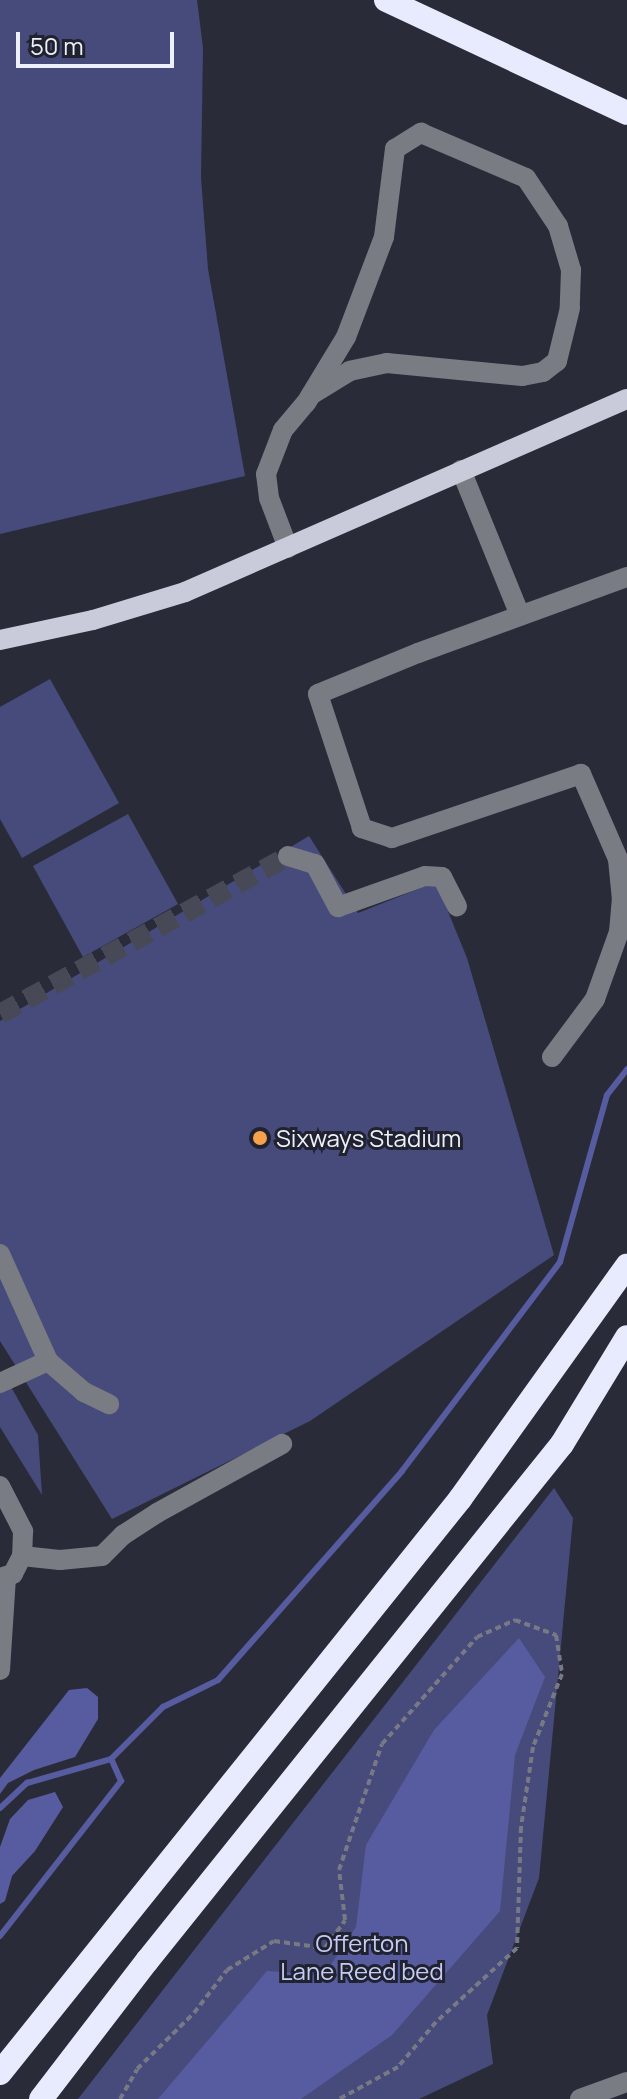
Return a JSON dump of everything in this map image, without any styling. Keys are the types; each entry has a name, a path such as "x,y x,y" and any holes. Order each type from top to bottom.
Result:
{"highway":[{"path":"386,0 627,113"},
{"path":"0,2073 460,1499 627,1266"},
{"path":"41,2099 156,1949 562,1444 627,1337"}],"main road":[{"path":"0,640 93,620 185,592 627,399"},
{"path":"605,409 627,408"}],"street":[{"path":"288,548 269,498 266,474 283,430 311,395 346,337 384,237 395,149 421,133 526,178 558,226 571,270 570,308 557,361 543,372 522,376 387,363 350,371 311,395"},
{"path":"461,470 520,615"},
{"path":"552,1057 595,999 619,932 622,900 618,859 581,774 392,838 362,828 318,694 627,577"},
{"path":"288,856 315,864 338,907 425,876 442,877 457,906"},
{"path":"0,1254 48,1361 84,1392 109,1404"},
{"path":"0,1383 48,1361"},
{"path":"22,1556 60,1560 102,1556 123,1535 157,1513 282,1444"},
{"path":"0,1486 23,1531 22,1556 13,1574 3,1577 0,1670"},
{"path":"580,2099 627,2082"}],"path":[{"path":"120,2099 137,2069 194,2013 227,1970 274,1941 325,1948 345,1920 339,1870 382,1744 477,1637 515,1620 556,1635 562,1674 533,1747 521,1827 517,1948 436,2022 398,2067 339,2099"}],"green space":[{"path":"0,0 197,0 203,48 201,178 208,269 245,476 0,534"},
{"path":"50,679 119,803 22,858 0,819 0,707"},
{"path":"128,814 178,904 83,957 33,866"},
{"name":"Sixways Stadium","path":"309,836 358,913 436,882 467,958 554,1255 310,1421 112,1519 0,1341 0,1021"},
{"path":"10,1385 38,1435 42,1495 0,1427 0,1390"},
{"name":"Offerton Lane Reed bed","path":"554,1488 573,1518 539,1878 487,2015 493,2064 419,2099 78,2099"}],"shaded area":[{"path":"519,1638 545,1677 515,1755 500,1911 392,2035 301,2099 158,2099 267,1971 324,1975 356,1927 366,1845 434,1730"},
{"path":"87,1688 98,1697 98,1719 75,1757 34,1770 8,1783 0,1794 0,1778 69,1690"},
{"path":"55,1792 63,1807 35,1851 12,1876 5,1901 0,1904 0,1847 10,1819 28,1800"}],"waterway":[{"path":"0,1808 27,1783 111,1759 163,1707 218,1680 402,1471 560,1262 607,1095 627,1069"},
{"path":"0,1936 121,1781 111,1759"}],"tunnel":[{"path":"0,1014 288,856"}],"place":[{"name":"Sixways Stadium","path":"260,1138"}]}
